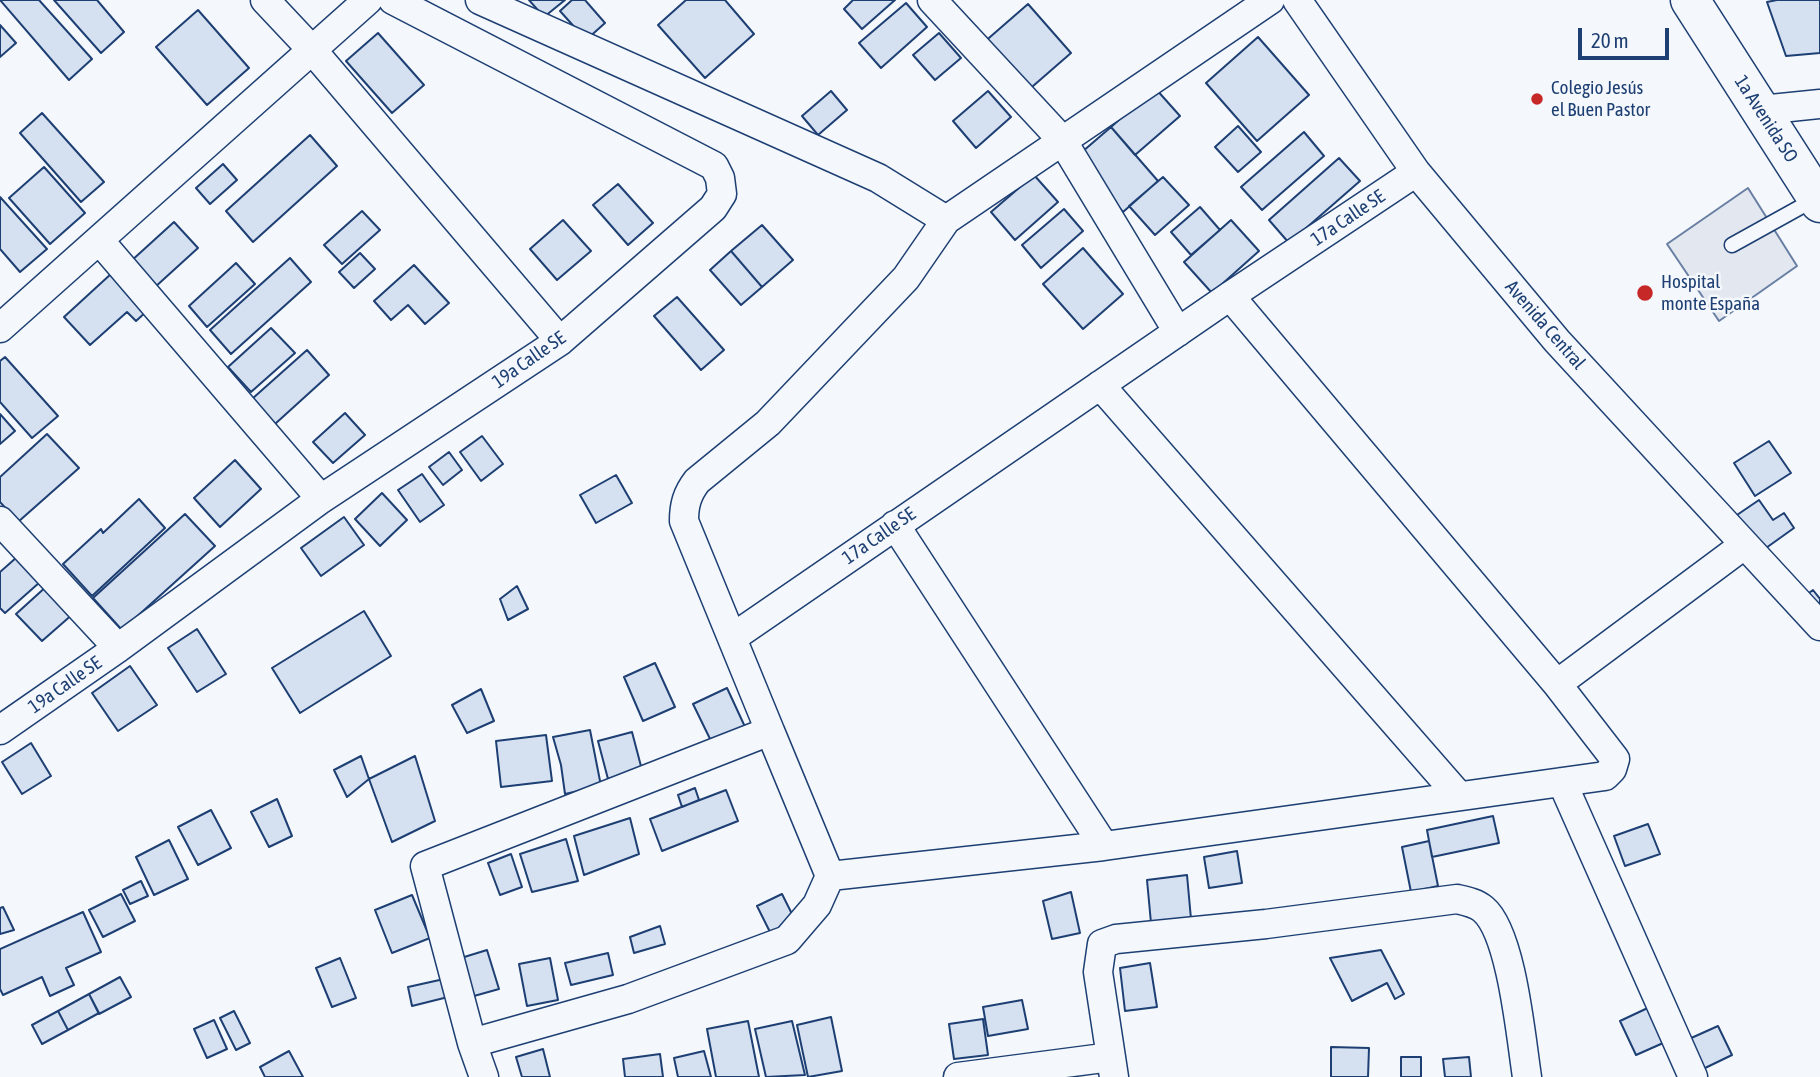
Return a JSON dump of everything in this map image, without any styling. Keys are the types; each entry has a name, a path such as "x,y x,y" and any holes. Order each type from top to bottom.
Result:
{"highway":[{"name":"1a Avenida SO","path":"1690,0 1818,201"}],"street":[{"path":"265,0 313,51 560,341"},
{"path":"0,328 368,0"},
{"name":"19a Calle SE","path":"0,730 118,648 321,499 560,341 713,208 722,194 720,178 714,166 393,0"},
{"path":"480,0 878,178 946,220"},
{"path":"932,0 1062,140 1178,332"},
{"path":"472,1043 628,999 787,940 817,905 830,876 684,521 688,492 697,481 768,423 906,278 946,220 1270,0"},
{"name":"Avenida Central","path":"1297,0 1416,172 1558,341 1820,626"},
{"path":"1761,110 1820,104"},
{"name":"17a Calle SE","path":"732,638 1230,296 1416,172"},
{"path":"99,240 321,499"},
{"path":"830,876 1104,846 1605,776 1612,769 1615,759 1557,684 1230,296"},
{"path":"1100,385 1459,796"},
{"path":"0,521 118,648"},
{"path":"895,525 1104,846"},
{"path":"1557,684 1744,545"},
{"path":"484,1077 472,1043 425,866 770,730"},
{"path":"1562,782 1693,1077"},
{"path":"958,1077 1112,1067 1098,972 1102,944 1116,939 1457,899 1483,909 1497,929 1508,965 1527,1077"}],"lane":[{"path":"1732,245 1818,201"}],"shaded area":[{"path":"1748,188 1797,266 1719,321 1667,244"}],"building":[{"path":"0,0 39,0 92,59 69,80"},
{"path":"54,0 97,0 124,32 101,53"},
{"path":"529,0 565,0 544,17"},
{"path":"572,0 585,0 605,23 586,40 560,11"},
{"path":"686,0 725,0 754,34 705,78 658,25"},
{"path":"853,0 895,0 862,29 844,9"},
{"path":"1820,0 1820,53 1786,56 1767,2"},
{"path":"906,3 927,27 881,68 859,43"},
{"path":"1028,4 1071,53 1025,93 982,44"},
{"path":"198,10 249,68 207,105 156,47"},
{"path":"0,25 16,43 0,57"},
{"path":"378,33 424,85 392,113 346,61"},
{"path":"939,33 961,58 935,80 913,55"},
{"path":"1258,37 1309,95 1257,141 1206,83"},
{"path":"1155,88 1180,116 1135,155 1111,127"},
{"path":"831,91 847,110 818,135 802,116"},
{"path":"988,91 1011,117 976,148 953,121"},
{"path":"42,113 104,182 81,202 20,133"},
{"path":"1238,126 1261,152 1238,172 1215,147"},
{"path":"1111,127 1158,181 1123,212 1075,158"},
{"path":"1304,132 1324,156 1262,210 1241,187"},
{"path":"310,135 337,166 253,242 226,211"},
{"path":"1339,158 1360,181 1289,243 1269,220"},
{"path":"223,164 237,180 210,204 196,188"},
{"path":"44,167 85,213 50,244 9,198"},
{"path":"1034,175 1058,202 1015,240 991,212"},
{"path":"1163,177 1189,205 1155,235 1129,206"},
{"path":"618,184 653,223 628,245 593,205"},
{"path":"0,197 47,249 20,272 0,249"},
{"path":"1200,207 1220,230 1191,255 1171,232"},
{"path":"1064,209 1083,231 1041,268 1022,245"},
{"path":"362,211 380,230 342,264 324,245"},
{"path":"563,220 591,251 557,280 530,249"},
{"path":"1231,220 1259,251 1212,293 1184,262"},
{"path":"174,222 198,248 154,288 130,262"},
{"path":"762,225 793,260 762,287 731,251"},
{"path":"1083,248 1123,294 1083,329 1043,284"},
{"path":"731,251 762,287 741,305 710,270"},
{"path":"360,253 375,269 354,288 339,272"},
{"path":"290,258 311,282 231,354 210,330"},
{"path":"236,263 255,284 207,327 189,306"},
{"path":"414,265 449,303 425,324 408,305 391,320 374,301"},
{"path":"112,273 147,311 136,321 127,312 90,345 64,317"},
{"path":"677,297 724,350 701,370 654,316"},
{"path":"271,328 295,353 251,392 228,367"},
{"path":"307,350 329,375 275,424 252,399"},
{"path":"5,357 58,416 32,438 0,402 0,361"},
{"path":"345,413 365,435 333,463 313,442"},
{"path":"0,414 15,431 0,444"},
{"path":"47,434 79,468 18,522 0,502 0,477"},
{"path":"482,436 503,464 481,481 460,452"},
{"path":"1769,441 1791,473 1755,496 1734,463"},
{"path":"449,452 462,470 443,485 429,467"},
{"path":"235,460 261,489 220,527 194,498"},
{"path":"422,474 444,505 420,522 398,490"},
{"path":"616,475 632,503 596,523 580,495"},
{"path":"382,493 407,520 380,546 355,519"},
{"path":"139,499 165,528 92,596 63,564 101,529 103,533"},
{"path":"1759,500 1773,520 1784,513 1794,528 1759,553 1734,517"},
{"path":"185,514 215,546 122,630 93,598"},
{"path":"344,517 364,545 321,576 301,548"},
{"path":"17,557 40,582 5,613 0,608 0,572"},
{"path":"48,585 74,613 42,641 16,614"},
{"path":"517,586 528,609 508,620 500,599"},
{"path":"1813,590 1820,599 1820,613 1802,598"},
{"path":"364,611 391,656 300,713 272,668"},
{"path":"197,629 226,674 197,692 168,648"},
{"path":"655,663 675,707 643,721 624,677"},
{"path":"130,666 157,705 118,731 92,693"},
{"path":"727,688 746,729 713,745 693,704"},
{"path":"481,689 494,721 467,733 452,705"},
{"path":"590,730 601,786 565,794 553,737"},
{"path":"632,732 642,770 608,779 598,741"},
{"path":"546,735 552,781 501,787 496,741"},
{"path":"31,743 51,776 22,794 2,762"},
{"path":"361,756 369,779 347,797 334,770"},
{"path":"415,756 435,821 392,842 369,779"},
{"path":"695,788 699,800 682,807 678,795"},
{"path":"726,790 738,821 662,851 650,819"},
{"path":"277,799 292,836 269,847 251,812"},
{"path":"211,810 231,848 198,865 178,827"},
{"path":"1493,816 1499,843 1432,857 1427,830"},
{"path":"630,818 639,854 584,875 574,836"},
{"path":"1648,824 1660,854 1625,866 1614,836"},
{"path":"566,839 578,881 532,892 520,854"},
{"path":"169,840 188,879 154,895 136,857"},
{"path":"1429,841 1438,886 1411,892 1402,847"},
{"path":"1237,851 1242,883 1209,888 1204,857"},
{"path":"511,854 522,887 500,895 488,863"},
{"path":"1187,875 1191,919 1151,923 1147,880"},
{"path":"141,881 148,896 130,904 123,890"},
{"path":"1071,892 1080,933 1052,939 1043,901"},
{"path":"121,894 135,921 103,937 89,910"},
{"path":"782,894 796,922 771,934 757,906"},
{"path":"412,895 430,938 392,953 375,910"},
{"path":"3,907 14,930 0,934 0,908"},
{"path":"83,912 101,952 66,968 74,985 50,996 42,977 3,995 0,989 0,949"},
{"path":"660,926 665,944 634,953 630,937"},
{"path":"487,950 499,989 474,996 461,958"},
{"path":"1381,950 1404,994 1395,999 1387,983 1352,1001 1330,958"},
{"path":"608,953 613,975 571,985 565,963"},
{"path":"340,958 356,998 332,1007 316,968"},
{"path":"550,958 558,1000 527,1006 519,964"},
{"path":"1150,963 1157,1007 1125,1011 1120,968"},
{"path":"120,977 131,997 99,1014 89,994"},
{"path":"444,979 448,997 412,1006 408,987"},
{"path":"89,994 99,1013 68,1030 58,1011"},
{"path":"1022,1000 1028,1029 988,1036 983,1007"},
{"path":"1654,1005 1670,1040 1636,1055 1620,1021"},
{"path":"58,1011 68,1030 42,1044 32,1025"},
{"path":"234,1011 250,1043 236,1050 220,1018"},
{"path":"831,1017 842,1071 808,1077 797,1025"},
{"path":"983,1019 988,1055 954,1059 949,1024"},
{"path":"214,1020 227,1049 207,1058 194,1029"},
{"path":"748,1021 759,1077 716,1077 707,1029"},
{"path":"792,1021 805,1075 766,1077 755,1029"},
{"path":"1718,1026 1732,1055 1703,1069 1689,1039"},
{"path":"1331,1047 1369,1048 1368,1077 1331,1077"},
{"path":"543,1049 550,1077 522,1077 516,1057"},
{"path":"289,1051 303,1077 265,1077 260,1067"},
{"path":"704,1051 711,1077 678,1077 674,1058"},
{"path":"660,1054 663,1077 625,1077 623,1059"},
{"path":"1401,1057 1421,1057 1421,1077 1401,1077"},
{"path":"1469,1057 1471,1077 1445,1077 1443,1059"}],"place":[{"name":"Colegio Jesús el Buen Pastor","path":"1537,99"},
{"name":"Hospital monte España","path":"1645,293"}]}
